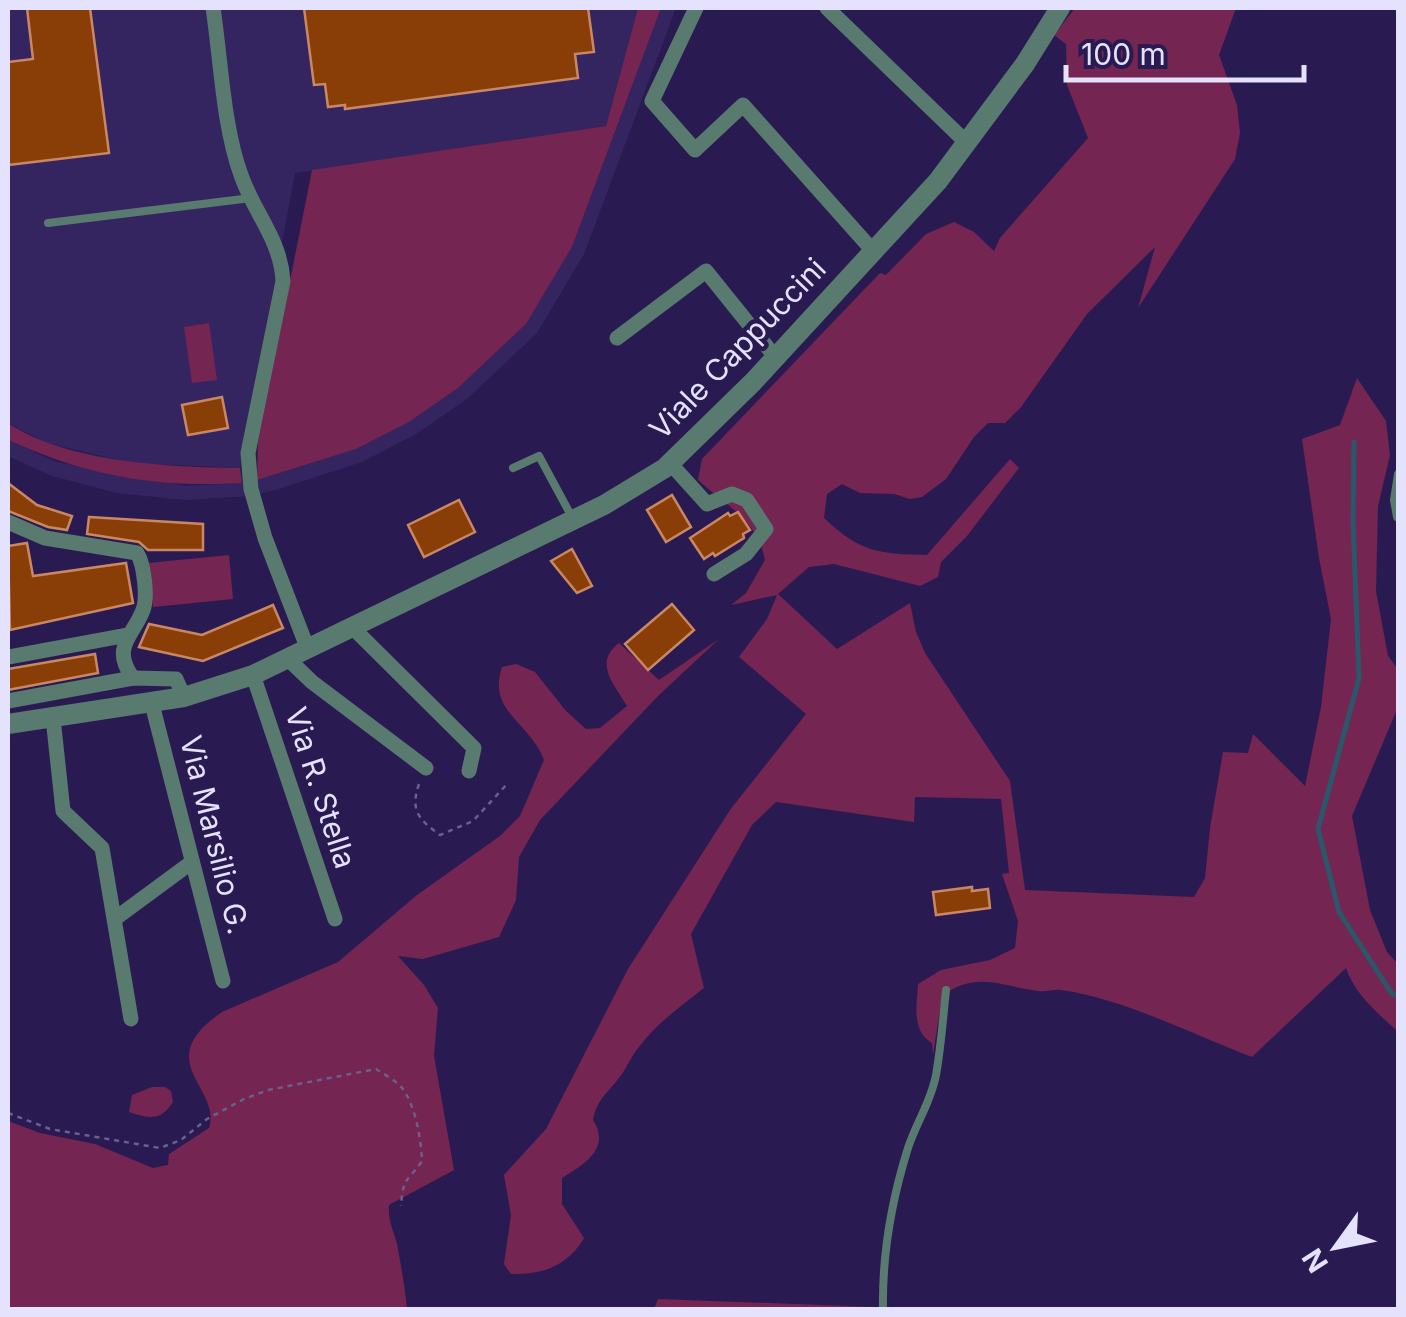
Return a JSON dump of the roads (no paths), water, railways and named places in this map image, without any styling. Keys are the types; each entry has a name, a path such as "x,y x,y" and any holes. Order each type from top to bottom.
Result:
{"street":[{"path":"213,8 234,150 251,198 276,242 284,282 248,453 251,489 264,538 307,647"},
{"path":"696,8 652,101 695,150 743,105 874,252"},
{"path":"827,8 968,144"},
{"name":"Viale Cappuccini","path":"8,724 184,698 253,675 628,492 670,463 776,358 874,252 968,144 1026,64 1060,8"},
{"path":"617,338 706,271 776,358"},
{"path":"670,463 707,504 732,494 747,500 766,529 746,554 714,574"},
{"path":"8,522 44,538 137,553 141,560 144,608 124,646 127,670 133,678"},
{"path":"352,627 474,748 470,771"},
{"path":"8,658 127,634"},
{"path":"286,657 312,682 426,768"},
{"name":"Via R. Stella","path":"253,675 334,919"},
{"path":"8,701 133,678 176,679 184,698"},
{"name":"Via Marsilio G.","path":"152,704 223,981"},
{"path":"52,718 63,810 102,848 131,1018"},
{"path":"116,918 192,862"}],"lane":[{"path":"48,223 251,198"},
{"path":"513,468 539,456 573,520"},
{"path":"1397,517 1394,500 1398,474"},
{"path":"883,1310 889,1234 908,1147 928,1105 936,1076 946,990"}],"waterway":[{"path":"1354,442 1359,678 1318,829 1339,912 1392,994 1398,996"}]}
